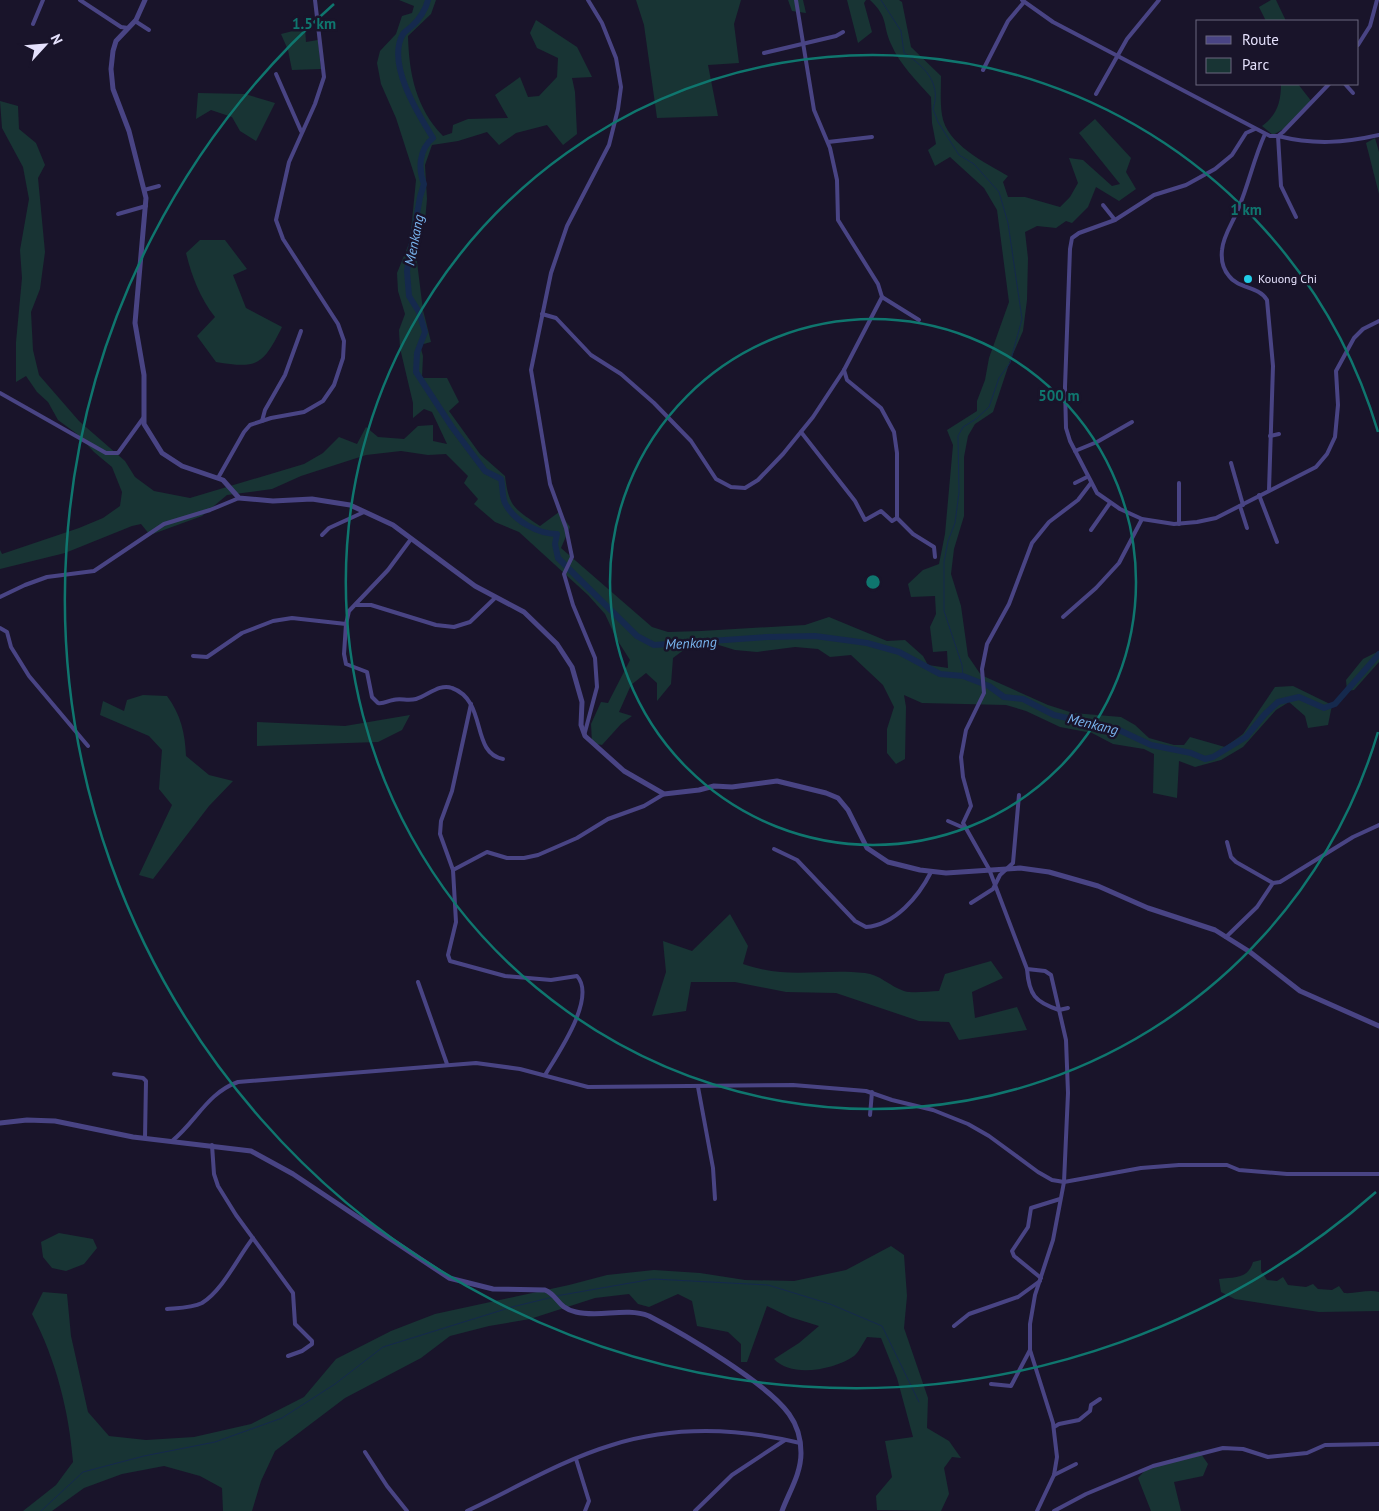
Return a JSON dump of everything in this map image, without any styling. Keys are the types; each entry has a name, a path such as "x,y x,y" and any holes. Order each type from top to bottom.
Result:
{"street":[{"path":"32,24 43,0"},
{"path":"80,0 121,27 128,28"},
{"path":"136,20 141,0"},
{"path":"145,0 136,20 115,45 111,69 113,89 130,132 146,206 135,323 144,375 144,417 148,431 162,453 189,469 218,478 229,485 239,498"},
{"path":"218,478 248,428 262,421 304,412 323,402 334,385 344,358 344,341 338,324 287,247 277,225 278,207 287,167 301,131 315,104 324,74 315,0"},
{"path":"585,736 585,725 597,687 597,670 593,648 576,612 564,574 572,557 567,534 550,484 531,370 551,272 564,234 606,152 618,109 621,87 616,58 602,23 588,0"},
{"path":"542,314 556,318 591,355 621,374 654,403 691,441 716,479 727,486 745,488 752,485 783,454 801,432 844,370 882,297 881,291 867,265 840,223 838,187 828,142 815,117 796,0"},
{"path":"1096,94 1118,54 1159,0"},
{"path":"1359,43 1370,26 1376,0"},
{"path":"983,70 1008,21 1024,1 1053,22 1118,54 1265,134 1308,142 1333,144 1379,135"},
{"path":"136,20 149,30"},
{"path":"764,54 836,36 844,32"},
{"path":"276,74 301,131"},
{"path":"1278,136 1298,118 1328,85"},
{"path":"1349,86 1353,93"},
{"path":"1255,129 1246,133 1228,160 1215,169 1186,185 1154,195 1115,220 1079,233 1071,242 1064,401 1068,435 1087,477 1097,493 1126,513 1142,519 1179,524 1211,520 1316,467 1327,454 1335,438 1336,371 1354,338 1363,329 1379,321"},
{"path":"1265,134 1253,162 1244,196 1224,241 1221,253 1224,267 1232,280 1261,293 1267,300 1273,366 1269,490"},
{"path":"1278,136 1281,186 1296,217"},
{"path":"828,142 872,137"},
{"path":"144,190 160,186"},
{"path":"118,214 146,206"},
{"path":"1103,206 1115,220"},
{"path":"882,297 919,320"},
{"path":"262,421 265,410 285,375 301,331"},
{"path":"844,370 847,380 881,408 894,432 897,444 897,518 913,534 934,547 935,557"},
{"path":"0,393 106,453 118,453 144,417"},
{"path":"1075,451 1097,442 1132,422"},
{"path":"801,432 855,501 865,520 881,511 892,521 897,518"},
{"path":"1270,436 1279,434"},
{"path":"1231,463 1247,528"},
{"path":"1075,483 1087,477"},
{"path":"1068,1008 1058,1010 1040,1002 1034,997 1029,985 1027,969 989,869 966,829 963,820 971,806 962,777 961,757 966,730 981,702 984,687 982,668 987,644 1009,604 1029,548 1049,522 1078,500 1091,483"},
{"path":"1179,483 1179,524"},
{"path":"1259,495 1277,542"},
{"path":"0,597 47,577 94,571 164,524 210,510 239,498 272,501 312,499 340,502 388,523 495,598 524,612 545,631 572,667 580,690 582,725 585,736 624,771 664,794"},
{"path":"1091,530 1110,503"},
{"path":"322,535 329,528 364,512"},
{"path":"1063,617 1096,588 1119,563 1142,519"},
{"path":"411,539 388,570 349,611 344,654 346,664 366,672 376,702 380,704 395,699 416,699 448,687 464,696 471,704 478,719 481,739 490,752 497,758 503,759"},
{"path":"355,606 371,605 436,625 454,627 470,622 495,598"},
{"path":"193,656 206,657 242,633 273,621 292,618 346,624"},
{"path":"0,628 7,632 11,647 33,682 88,746"},
{"path":"471,704 452,791 441,821 440,834 453,870 456,912 448,955 450,961 505,976 551,980 577,976 580,981 582,994 579,1009 566,1043 545,1075"},
{"path":"453,870 487,852 507,858 524,858 538,855 577,838 608,819 644,806 664,794 684,793 714,786 732,787 777,781 826,793 838,798 848,810 862,841 873,853 888,862 946,874 1010,868 1049,872 1080,880 1148,908 1211,928 1250,952 1300,991 1379,1026"},
{"path":"971,903 995,887 1000,875 1010,868 1014,857 1019,795"},
{"path":"948,821 966,829"},
{"path":"1227,842 1231,857 1236,862 1273,883 1280,882 1353,838 1379,825"},
{"path":"774,849 797,860 855,921 866,927 882,922 902,910 931,872"},
{"path":"1226,936 1257,907 1273,883"},
{"path":"1027,969 1043,970 1049,973 1056,990 1058,1010 1066,1040 1068,1068 1064,1182 1053,1240 1030,1320 1030,1350 1054,1427 1057,1457 1054,1475 1037,1511"},
{"path":"418,982 447,1064"},
{"path":"172,1141 188,1127 214,1094 238,1082 447,1064 492,1064 545,1075 588,1087 810,1086 872,1092 892,1100 933,1110 968,1124 989,1136 1038,1172 1052,1180 1064,1182 1141,1168 1179,1165 1227,1165 1239,1170 1287,1174 1379,1174"},
{"path":"114,1074 143,1078 146,1081 145,1138"},
{"path":"698,1088 712,1168 714,1199"},
{"path":"870,1115 872,1092"},
{"path":"0,1123 27,1120 56,1121 145,1138 246,1150 260,1155 454,1280 493,1289 545,1290 551,1293 562,1307 576,1312 596,1314 628,1312 649,1316 732,1367 770,1396 790,1415 800,1443 800,1467 782,1511"},
{"path":"212,1145 214,1174 225,1200 293,1293 295,1324 313,1342 302,1351 288,1356"},
{"path":"1040,1280 1014,1256 1012,1251 1028,1227 1031,1208 1060,1199"},
{"path":"167,1309 191,1306 203,1302 225,1279 253,1238"},
{"path":"954,1326 970,1314 1018,1297 1040,1280"},
{"path":"991,1384 1011,1386 1030,1350"},
{"path":"1054,1427 1058,1424 1079,1420 1090,1411 1091,1405 1100,1399"},
{"path":"467,1511 576,1459 624,1442 698,1430 736,1432 800,1443"},
{"path":"695,1511 732,1475 786,1440"},
{"path":"1054,1511 1086,1494 1153,1466 1223,1448 1243,1449 1268,1457 1307,1452 1325,1445 1379,1444"},
{"path":"365,1452 386,1486 406,1511"},
{"path":"576,1459 589,1504 585,1511"},
{"path":"1054,1475 1076,1464"}],"green space":[{"path":"399,0 436,0 431,14 408,36 412,77 420,102 426,114 443,136 452,133 453,125 468,119 508,118 495,95 520,77 528,97 539,96 557,77 558,58 537,48 530,33 536,20 577,47 592,77 572,78 575,92 577,134 563,145 547,125 516,133 499,145 487,132 458,141 432,145 425,165 427,199 425,221 416,254 423,310 431,342 420,345 423,356 422,378 447,378 459,402 449,411 480,454 505,476 509,495 515,507 540,526 559,512 570,527 561,548 652,627 668,632 701,631 805,625 829,617 887,641 905,640 923,656 928,665 948,668 947,651 933,652 930,627 936,614 935,596 911,597 908,584 923,570 939,564 945,534 953,445 947,430 977,411 977,401 985,380 989,358 1009,302 997,210 984,188 950,157 935,166 928,150 936,144 932,123 931,97 899,59 888,37 883,17 870,0 899,0 902,2 911,47 941,76 941,110 945,125 951,135 968,152 1008,176 1003,182 1008,197 1025,197 1060,207 1070,197 1078,183 1069,158 1083,160 1112,186 1120,184 1079,133 1095,119 1131,158 1126,172 1136,189 1119,201 1096,187 1088,207 1072,223 1066,221 1056,228 1037,226 1025,232 1028,258 1027,300 1023,331 1010,361 993,412 975,424 968,436 964,457 964,516 954,549 951,574 961,606 968,656 981,675 1048,705 1073,713 1121,717 1135,725 1149,738 1174,745 1184,745 1190,737 1225,747 1243,734 1275,687 1293,686 1332,705 1328,725 1308,728 1305,716 1289,702 1276,710 1243,747 1221,760 1195,767 1179,761 1177,798 1153,793 1154,754 1144,749 1113,744 1092,733 1060,727 1026,711 1006,705 922,703 904,695 906,707 905,759 896,764 887,753 887,729 894,707 883,685 851,655 830,657 818,649 795,647 757,652 735,650 709,642 693,643 673,658 671,684 657,701 657,683 646,673 631,685 619,712 632,716 621,724 602,745 592,743 591,724 601,702 608,703 630,660 616,638 605,614 588,595 519,532 495,522 474,504 478,499 464,483 468,476 446,454 428,455 401,451 366,455 301,476 272,489 227,495 202,516 150,535 141,524 132,526 65,553 0,569 0,550 2,554 103,518 120,506 122,492 112,467 77,434 58,420 48,402 37,392 26,376 16,382 16,342 22,278 20,250 29,199 23,167 2,128 0,101 18,106 19,129 36,143 45,165 38,178 45,252 40,289 31,312 33,350 39,375 79,421 125,461 135,477 154,491 190,498 304,464 323,453 339,437 357,444 366,427 378,437 404,439 418,426 433,425 433,441 447,444 432,412 424,409 413,418 413,403 400,348 399,330 405,314 398,291 397,273 410,241 416,180 396,118 381,84 377,63 380,51 396,34 402,16 412,13 414,6"},
{"path":"636,0 741,0 734,24 739,63 708,65 718,116 657,118 644,25"},
{"path":"788,0 803,0 806,13 792,11"},
{"path":"847,0 866,0 864,3 872,32 858,43"},
{"path":"1271,0 1276,0 1286,20 1266,20 1259,7"},
{"path":"305,28 306,42 318,40 321,69 292,70 288,50 281,34"},
{"path":"1281,85 1299,85 1312,102 1292,124 1273,135 1262,126 1275,113 1280,97"},
{"path":"198,93 245,94 275,103 256,141 240,131 232,117 211,110 196,119"},
{"path":"1375,138 1379,152 1379,194 1366,143"},
{"path":"200,240 225,240 247,269 233,275 246,308 282,327 270,349 258,361 241,365 216,362 197,336 215,317 197,287 186,253"},
{"path":"1379,651 1379,662 1354,690 1347,691 1346,680 1363,659"},
{"path":"143,695 167,696 176,710 181,724 186,756 209,775 233,781 209,806 153,879 139,875 172,805 159,789 162,750 149,736 100,715 103,701 124,711 127,700"},
{"path":"410,715 402,730 378,742 257,746 257,722 345,726"},
{"path":"730,914 748,946 743,964 760,969 790,973 865,973 904,991 917,992 939,991 945,974 991,961 1003,978 972,992 975,1018 1017,1007 1027,1030 959,1040 949,1022 919,1021 836,993 786,992 735,982 691,982 686,1011 652,1016 666,972 663,941 692,951"},
{"path":"59,1233 93,1239 97,1248 84,1264 66,1271 52,1268 43,1257 41,1242"},
{"path":"891,1246 904,1255 907,1296 904,1328 928,1398 927,1428 949,1441 961,1458 952,1457 944,1468 949,1494 941,1511 877,1510 876,1496 892,1477 885,1441 913,1437 897,1378 881,1338 867,1337 854,1356 835,1365 813,1370 791,1369 781,1365 774,1359 799,1343 819,1326 790,1317 767,1306 747,1362 741,1362 741,1344 728,1332 697,1326 692,1301 678,1294 649,1307 638,1304 629,1294 595,1298 530,1319 489,1326 450,1336 421,1358 345,1398 275,1451 261,1481 252,1511 223,1511 222,1488 200,1476 164,1466 122,1474 84,1488 52,1511 23,1511 56,1485 73,1462 65,1405 60,1386 48,1349 32,1314 43,1292 67,1294 71,1336 88,1412 109,1436 146,1440 194,1437 251,1424 304,1397 336,1359 391,1331 435,1314 607,1275 654,1270 700,1273 745,1280 794,1281 846,1270"},
{"path":"1261,1260 1261,1271 1267,1280 1277,1281 1283,1277 1288,1285 1306,1287 1313,1284 1318,1289 1332,1290 1339,1286 1344,1293 1379,1292 1379,1311 1319,1312 1235,1299 1221,1292 1219,1279 1240,1276 1248,1272 1253,1262"},
{"path":"1199,1451 1208,1464 1203,1476 1174,1482 1181,1511 1151,1511 1138,1478 1149,1466"}],"waterway":[{"name":"Menkang","path":"428,0 420,18 403,34 399,46 398,59 412,102 433,138 422,153 421,172 424,184 407,271 409,296 419,312 425,332 417,353 416,372 452,427 485,471 501,479 504,501 509,510 527,525 542,532 557,534 555,544 558,558 637,636 654,645 767,637 815,636 867,643 899,652 940,674 963,676 989,686 1004,697 1023,699 1054,715 1119,730 1151,745 1191,753 1205,759 1213,757 1246,737 1278,702 1299,697 1324,708 1335,704 1379,654"},
{"path":"881,0 901,31 904,53 924,70 933,83 935,91 933,109 938,122 959,155 974,164 999,192 1008,223 1022,319 1010,363 999,378 989,407 976,419 963,427 958,436 959,492 955,523 948,541 944,562 944,611 962,665 963,676"},
{"path":"556,1296 653,1279 768,1285 830,1304 882,1326 919,1402"},
{"path":"41,1511 83,1472 144,1456 215,1442 282,1418 335,1384 383,1347 512,1307 553,1297"}],"place":[{"name":"Kouong Chi","path":"1248,279"}]}
